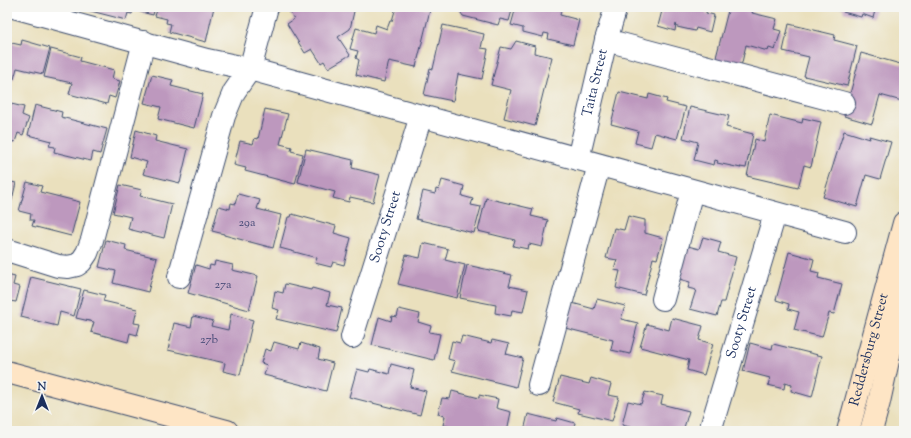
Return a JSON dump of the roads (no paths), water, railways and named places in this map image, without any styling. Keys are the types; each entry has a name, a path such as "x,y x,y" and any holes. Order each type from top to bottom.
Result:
{"street":[{"path":"12,7 207,60 250,69 845,232"},
{"path":"179,277 224,116 234,92 250,69 267,7"},
{"name":"Taita Street","path":"578,159 606,40 616,7"},
{"path":"606,40 844,103"},
{"path":"7,250 58,266 68,267 77,265 85,258 92,240 144,42"},
{"name":"Sooty Street","path":"352,337 421,116"},
{"path":"539,385 599,165"},
{"path":"663,299 692,191"},
{"name":"Sooty Street","path":"710,431 775,214"},
{"name":"Reddersburg Street","path":"848,431 904,223"},
{"name":"Reddersburg Street","path":"871,431 879,402 904,287"},
{"path":"7,372 227,431"}]}
